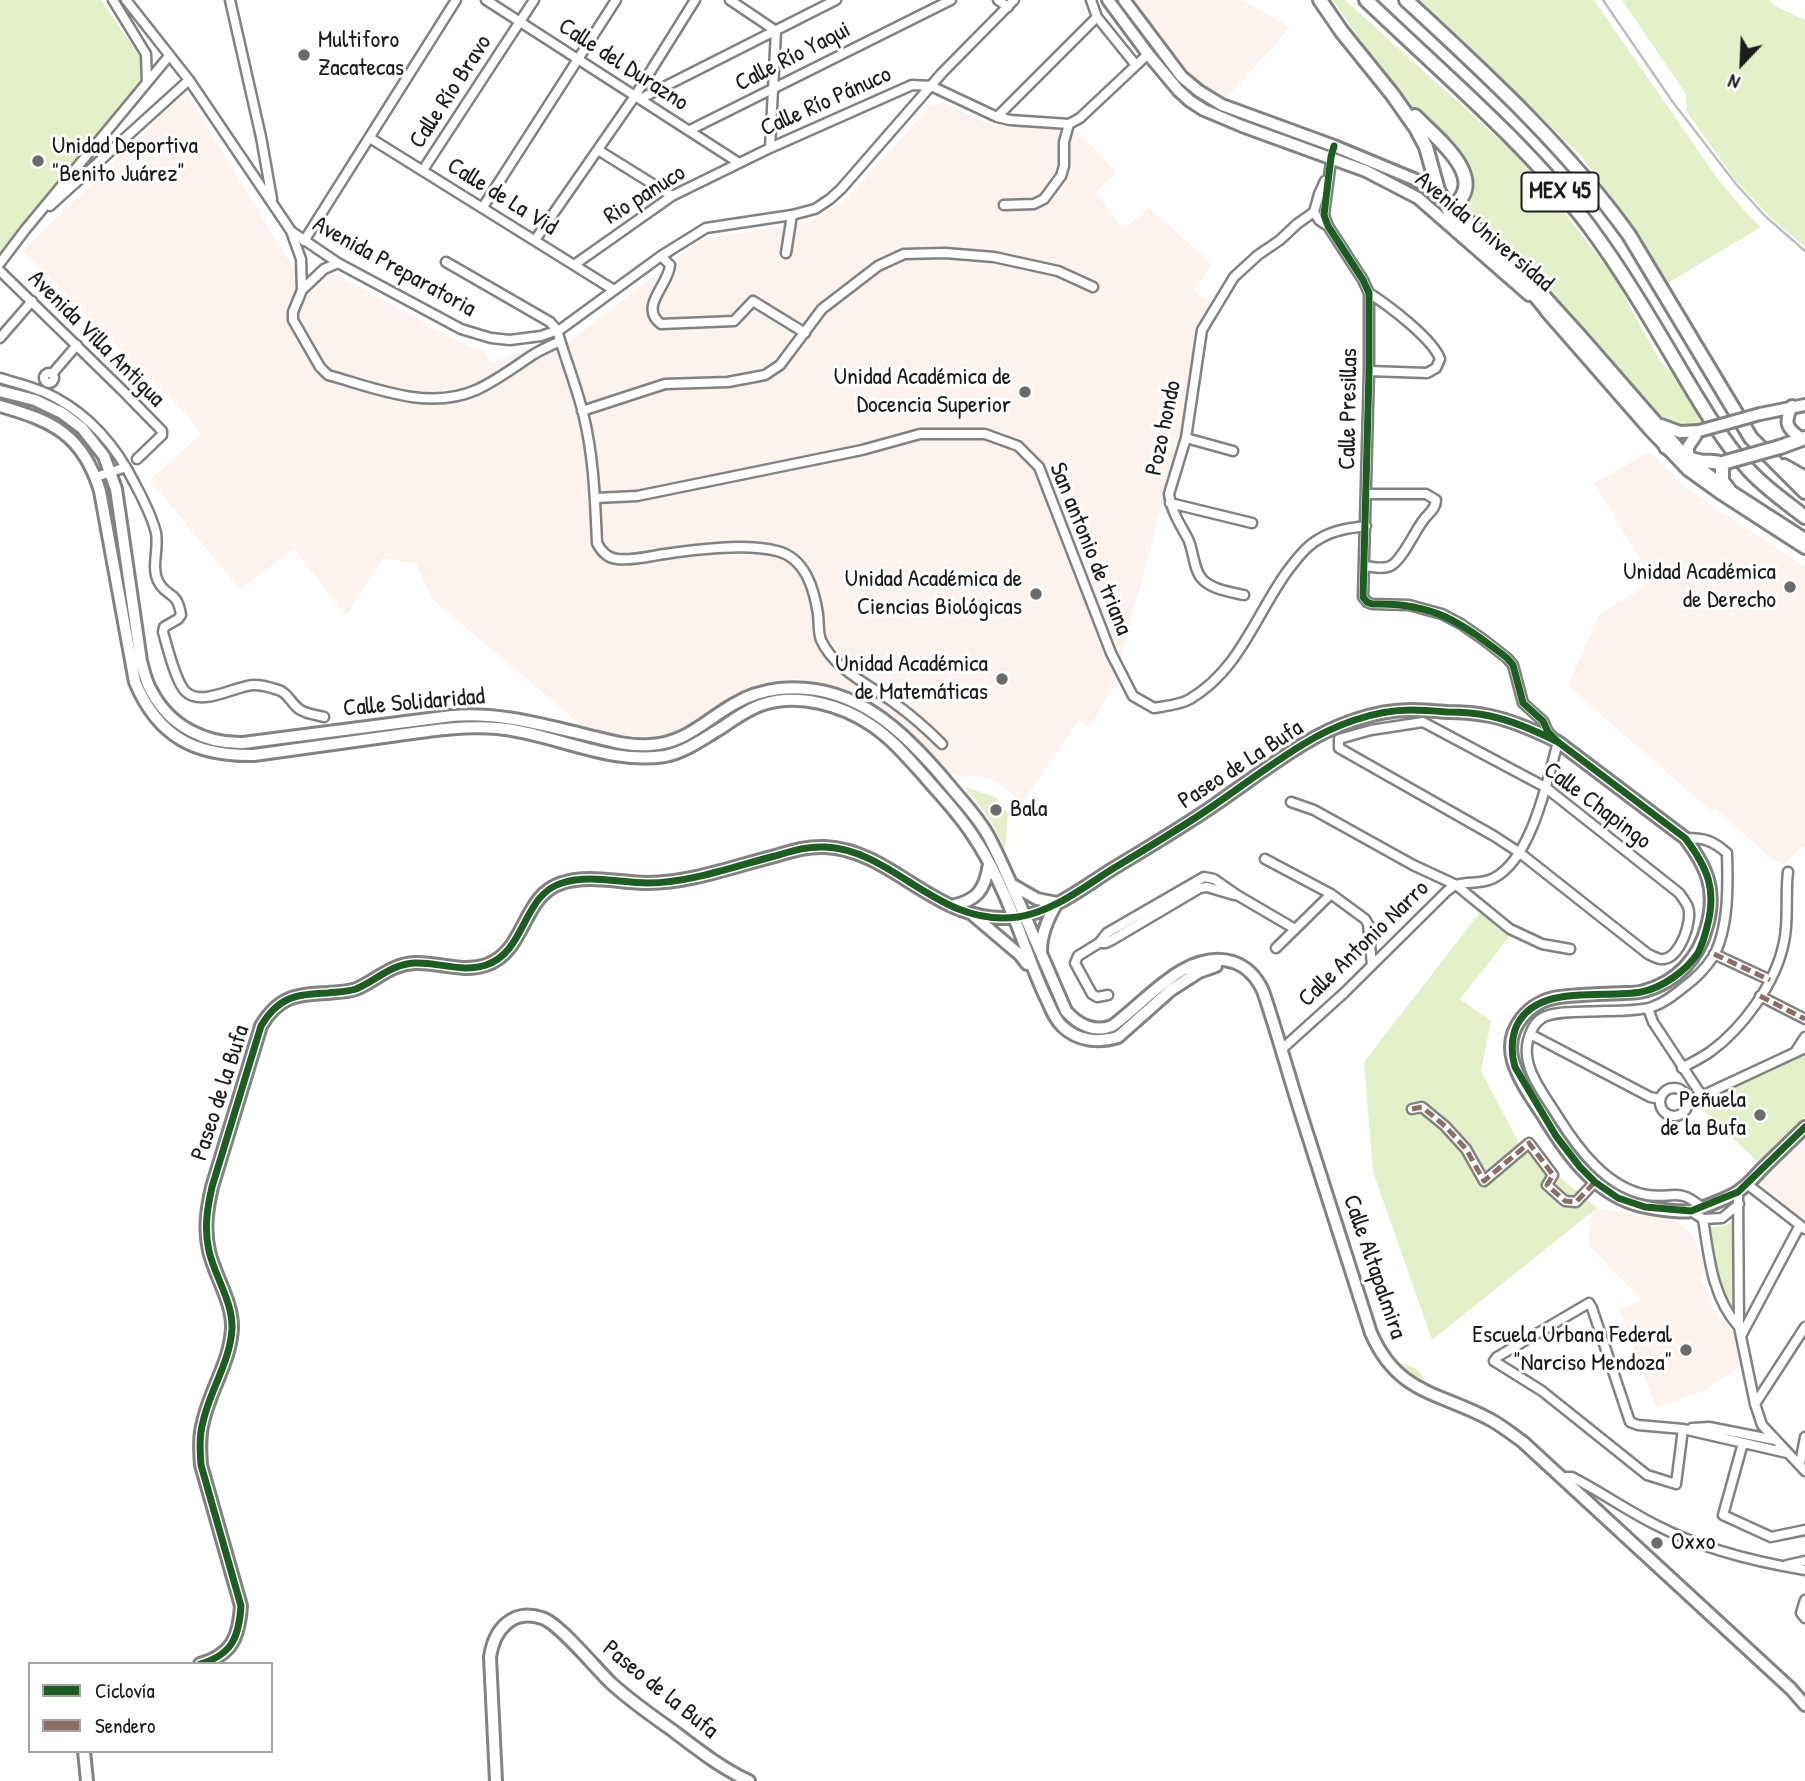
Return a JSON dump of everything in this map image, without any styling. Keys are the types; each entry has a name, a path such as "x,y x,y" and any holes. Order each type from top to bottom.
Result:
{"main road":[{"path":"1320,0 1416,128 1426,147 1438,190 1451,214 1522,280 1552,316"},
{"name":"MEX 45","path":"1366,0 1540,168 1587,225 1627,280 1710,418 1762,484 1805,517"},
{"name":"MEX 45","path":"1406,0 1509,95 1564,153 1606,204 1629,235 1751,438 1805,492"},
{"path":"1392,94 1445,147 1465,173 1467,181 1463,195 1453,207"},
{"path":"1666,447 1688,464 1716,461 1724,463 1803,438"},
{"path":"1772,459 1805,478"},
{"path":"1724,463 1723,481 1729,490"}],"street":[{"path":"113,0 146,54 147,82"},
{"path":"126,0 189,80 291,231"},
{"path":"230,0 273,204"},
{"path":"304,241 456,0"},
{"name":"Calle del Durazno","path":"486,0 740,163"},
{"name":"Calle Río Bravo","path":"423,170 534,0"},
{"path":"483,207 616,0"},
{"path":"535,240 638,98 695,0"},
{"path":"730,0 776,31"},
{"path":"638,98 836,0"},
{"name":"Calle Río Yaqui","path":"690,131 951,0"},
{"path":"998,0 1011,3"},
{"path":"1091,0 1097,17 1135,64"},
{"name":"Avenida Universidad","path":"1108,0 1178,90 1204,110 1242,126 1416,180 1436,192 1514,262 1581,335 1688,464 1702,475"},
{"name":"Avenida Universidad","path":"1124,0 1182,77 1199,91 1332,152 1418,198 1552,316 1666,447"},
{"name":"Avenida Preparatoria","path":"291,231 338,263 461,329 491,338 510,340 541,336 561,329 661,256 706,228 792,215 815,209 830,199 931,86 1011,3"},
{"path":"997,117 1097,17"},
{"path":"769,148 776,31"},
{"path":"931,86 997,117 1069,124 1080,118 1148,54"},
{"path":"0,263 169,55"},
{"path":"30,224 189,80"},
{"name":"Calle Río Pánuco","path":"740,163 912,85 931,86"},
{"path":"1004,205 1034,204 1044,199 1061,176 1064,142 1069,124"},
{"name":"Calle de La Vid","path":"370,138 614,290"},
{"path":"598,150 672,197"},
{"path":"1328,226 1324,215 1332,152"},
{"name":"Rio panuco","path":"574,265 672,197 740,163"},
{"path":"1314,212 1328,176"},
{"name":"Calle Presillas","path":"1314,212 1319,220 1328,226 1369,293 1370,371 1363,597 1372,604 1409,605 1442,614 1484,640 1513,665 1523,703 1543,721 1548,732 1558,742"},
{"name":"Pozo hondo","path":"1244,595 1215,588 1201,578 1189,540 1178,523 1169,494 1186,438 1202,330 1234,277 1314,212"},
{"path":"786,253 792,215"},
{"name":"Avenida Preparatoria","path":"291,231 301,259 302,290 293,312 293,320 320,367 328,375 405,397 447,399 474,391 560,341"},
{"path":"582,411 665,384 728,382 765,375 780,365 822,309 832,300 878,266 904,254 945,253 994,257 1058,271 1093,287"},
{"path":"661,256 670,265 669,274 652,310 656,321 661,324 734,321 753,301 805,332"},
{"path":"446,262 550,322 557,330 582,411 592,458 597,543 606,554 626,559 732,547 779,551 788,556 800,565 808,576 817,610 820,638 832,657 848,672 894,703 942,744"},
{"path":"302,290 324,269 338,263"},
{"name":"Avenida Villa Antigua","path":"0,271 162,431 162,435 137,458"},
{"path":"1369,293 1387,304 1415,329 1435,349 1440,359 1436,368 1427,373 1370,371"},
{"path":"0,338 32,301"},
{"path":"52,374 77,345"},
{"path":"0,378 55,397 89,420 115,449 126,467 146,505 156,534 157,581 179,602 181,615 164,627 163,632 177,675 186,692 195,696 216,696 253,685 276,689 284,692 298,708 324,717"},
{"name":"Calle Solidaridad","path":"0,391 45,404 71,418 104,456 116,489 145,677 151,691 167,713 181,726 197,735 222,742 243,743 452,716 482,715 528,721 645,746 666,744 683,737 734,704 757,694 784,689 818,691 864,706 891,723 915,747 980,822 1011,884 1019,917"},
{"path":"1656,423 1671,430 1698,432 1760,414 1805,405"},
{"name":"Calle Solidaridad","path":"0,406 32,415 63,432 83,453 96,477 135,682 147,707 163,726 177,737 199,748 221,754 254,755 447,729 482,727 537,735 641,758 677,753 753,708 765,704 785,701 821,704 862,719 882,733 907,757 977,841 1019,917"},
{"path":"1792,406 1787,418 1788,427 1803,438"},
{"path":"1688,464 1688,447 1698,432"},
{"name":"San antonio de triana","path":"596,498 637,496 862,450 920,433 985,434 1018,446 1039,467 1111,653 1133,696 1154,708 1188,701 1214,681 1236,657 1275,588 1297,558 1317,540 1340,529 1366,526"},
{"path":"1186,438 1233,451"},
{"path":"96,477 126,467"},
{"path":"1702,475 1805,539"},
{"path":"1702,475 1805,548"},
{"path":"1365,566 1391,566 1436,505 1436,500 1426,494 1366,494"},
{"path":"1170,502 1252,523"},
{"name":"Paseo de La Bufa","path":"1042,909 1057,903 1199,815 1303,744 1354,720 1408,710 1476,713 1511,722 1558,742 1685,838"},
{"name":"Calle Chapingo","path":"1423,722 1545,788 1679,892 1688,905 1690,917 1687,932 1674,954 1666,959 1659,959 1648,954 1520,853 1339,748 1339,739 1371,730 1423,722"},
{"name":"Calle Antonio Narro","path":"1282,1049 1447,891 1456,885 1475,884 1496,877 1505,870 1520,853 1530,832 1558,742"},
{"path":"1291,802 1314,810 1413,865 1456,885 1510,929 1542,944 1570,950"},
{"path":"1685,838 1703,838 1727,853 1726,908 1722,934 1714,954 1693,980 1656,1006 1543,1017 1533,1027 1526,1053 1537,1083 1561,1122 1605,1176 1646,1195 1683,1195 1691,1198 1703,1219 1712,1277 1728,1315 1740,1331"},
{"path":"1685,838 1700,858 1710,886 1712,908 1698,952 1684,969 1663,984 1642,992 1557,997 1540,1003 1520,1019 1514,1030 1512,1058 1515,1067 1556,1136 1580,1167 1595,1182 1618,1198 1635,1204 1661,1209 1696,1209 1743,1188 1805,1127"},
{"name":"Paseo de la Bufa","path":"204,1662 229,1647 238,1630 241,1606 201,1465 203,1421 227,1357 232,1330 230,1309 209,1253 206,1213 261,1026 269,1012 282,1002 302,993 355,989 400,965 423,963 478,968 492,963 508,952 536,902 546,890 555,885 583,879 648,883 673,881 804,848 829,847 858,854 951,906 969,913 1019,917 1042,909"},
{"path":"1265,859 1331,894 1365,919 1368,924 1372,965"},
{"path":"951,906 974,898 986,880 989,864"},
{"path":"1682,1068 1710,1052 1733,1033 1750,1013 1770,980 1785,939 1788,872"},
{"path":"1011,884 1037,899 1057,903 1045,927 1041,952"},
{"path":"1108,995 1097,997 1092,993 1075,963 1078,956 1099,943 1112,940 1199,888 1207,887 1237,895 1295,929"},
{"path":"1276,948 1331,894"},
{"path":"969,913 1020,955 1033,971"},
{"path":"1019,917 1041,952 1066,1011 1078,1023 1094,1029 1112,1026 1160,985 1187,968 1209,961 1228,961"},
{"path":"1019,917 1033,971 1055,1017 1072,1034 1083,1038 1103,1041 1122,1035 1163,996 1187,979 1228,961"},
{"path":"1714,954 1770,980"},
{"name":"Calle Altapalmira","path":"1228,961 1247,970 1259,983 1282,1049 1338,1234 1378,1348 1402,1378 1489,1419 1522,1442 1791,1689 1805,1705"},
{"path":"1760,996 1805,1020"},
{"path":"1648,1008 1653,1021 1702,1096"},
{"path":"1530,1034 1650,1097 1660,1099"},
{"path":"1794,1054 1805,1037"},
{"path":"1689,1102 1805,1048"},
{"path":"1674,1088 1683,1091 1689,1102 1685,1112 1672,1116 1664,1112 1660,1099 1665,1091 1674,1088"},
{"path":"1412,1109 1422,1107 1445,1126 1466,1149 1484,1181 1529,1143 1553,1175 1547,1185 1565,1201 1576,1202 1595,1182"},
{"path":"1743,1188 1739,1204 1740,1331 1755,1404 1762,1425 1802,1468"},
{"path":"1740,1331 1802,1227 1743,1188"},
{"path":"1703,1219 1722,1218 1739,1204"},
{"path":"1682,1429 1676,1484 1647,1475 1542,1391 1494,1361 1589,1303 1630,1422 1682,1429 1787,1453"},
{"path":"1755,1404 1805,1327"},
{"path":"1682,1429 1709,1427 1776,1440"},
{"path":"1802,1468 1805,1437"},
{"path":"1743,1443 1723,1515 1772,1537 1805,1530"},
{"path":"1562,1477 1573,1477 1656,1525 1700,1544 1805,1570"},
{"path":"1781,1566 1805,1561"},
{"path":"1805,1600 1801,1613 1805,1618"},
{"name":"Paseo de la Bufa","path":"496,1781 490,1657 492,1647 499,1631 508,1622 523,1616 534,1616 543,1618 557,1628 627,1697 714,1761 749,1781"},
{"path":"85,1753 87,1781"}],"shaded area":[{"path":"1133,0 1243,0 1290,27 1225,101 1194,77 1134,6"},
{"path":"186,92 297,274 336,274 460,342 486,352 491,363 525,350 540,359 574,338 700,240 810,221 843,202 931,106 942,102 991,125 1078,131 1117,173 1096,192 1123,229 1149,208 1213,264 1194,290 1213,304 1200,328 1180,436 1114,686 1090,727 1079,720 1021,805 996,782 979,776 963,777 946,773 895,718 868,700 833,687 797,679 763,683 678,734 650,741 624,739 588,731 433,600 416,564 383,558 346,616 294,549 240,590 150,480 201,434 186,414 22,251"},
{"path":"1650,452 1681,483 1805,566 1805,846 1783,865 1771,858 1715,809 1712,812 1568,686 1599,615 1653,581 1594,483"},
{"path":"1805,1139 1805,1220 1758,1184"},
{"path":"1597,1208 1674,1220 1693,1235 1705,1270 1702,1280 1712,1306 1734,1334 1742,1365 1706,1390 1656,1408 1619,1309 1642,1301 1589,1245 1591,1213"}],"green space":[{"name":"Unidad Deportiva \"Benito Juárez\"","path":"0,0 101,0 146,66 135,91 0,252"},
{"path":"1333,0 1345,0 1510,149 1551,195 1620,285 1660,361 1673,374 1703,422 1682,426 1661,420 1534,275 1464,209 1471,186 1467,164 1405,100"},
{"path":"1420,0 1594,0 1717,178 1761,227 1668,283 1640,235 1580,155"},
{"path":"1622,0 1769,0 1775,6 1805,20 1805,247 1772,219 1736,181 1687,112 1686,94"},
{"path":"964,787 996,797 1008,813 1005,850 997,832"},
{"path":"1481,911 1510,936 1460,999 1491,1021 1481,1071 1519,1143 1529,1136 1556,1174 1597,1208 1432,1340 1373,1172 1364,1062"},
{"path":"1805,1054 1805,1116 1758,1162 1697,1104"},
{"path":"1734,1222 1736,1312 1731,1312 1717,1275 1709,1227"},
{"path":"1404,1364 1418,1371 1425,1384 1398,1365"}],"railway":[{"path":"1603,0 1672,101 1736,184 1765,216 1805,251"}],"marked path":[{"path":"1714,954 1770,980"},
{"path":"1760,996 1805,1019"},
{"path":"1412,1109 1422,1107 1445,1126 1466,1149 1484,1181 1529,1143 1553,1175 1547,1185 1565,1201 1576,1202 1595,1182"}],"cycle path":[{"path":"1334,146 1324,215 1369,293 1363,597 1372,604 1413,607 1445,617 1475,634 1507,658 1513,665 1523,703 1543,721 1548,732 1685,838 1700,859 1710,890 1710,914 1704,937 1698,953 1687,966 1673,978 1649,990 1626,994 1573,995 1540,1003 1527,1012 1515,1030 1512,1046 1515,1067 1556,1136 1580,1167 1595,1182 1618,1198 1645,1207 1691,1211 1738,1192 1805,1127"},
{"path":"206,1662 220,1656 232,1643 236,1636 241,1606 201,1465 202,1427 228,1353 232,1329 230,1309 209,1251 208,1211 212,1187 261,1026 281,1003 297,996 356,989 391,969 406,964 424,963 459,968 486,965 509,948 539,899 549,889 572,880 648,883 680,880 812,847 850,851 964,911 990,917 1031,914 1044,910 1080,890 1189,822 1314,738 1341,725 1383,713 1416,710 1485,715 1533,730 1558,742"}],"place":[{"name":"Multiforo Zacatecas","path":"304,55"},
{"name":"Unidad Deportiva \"Benito Juárez\"","path":"38,161"},
{"name":"Unidad Académica de Docencia Superior","path":"1025,392"},
{"name":"Unidad Académica de Derecho","path":"1790,587"},
{"name":"Unidad Académica de Ciencias Biológicas","path":"1036,594"},
{"name":"Unidad Académica de Matemáticas","path":"1002,679"},
{"name":"Bala","path":"996,810"},
{"name":"Peñuela de la Bufa","path":"1760,1115"},
{"name":"Escuela Urbana Federal \"Narciso Mendoza\"","path":"1686,1350"},
{"name":"Oxxo","path":"1657,1543"}]}
